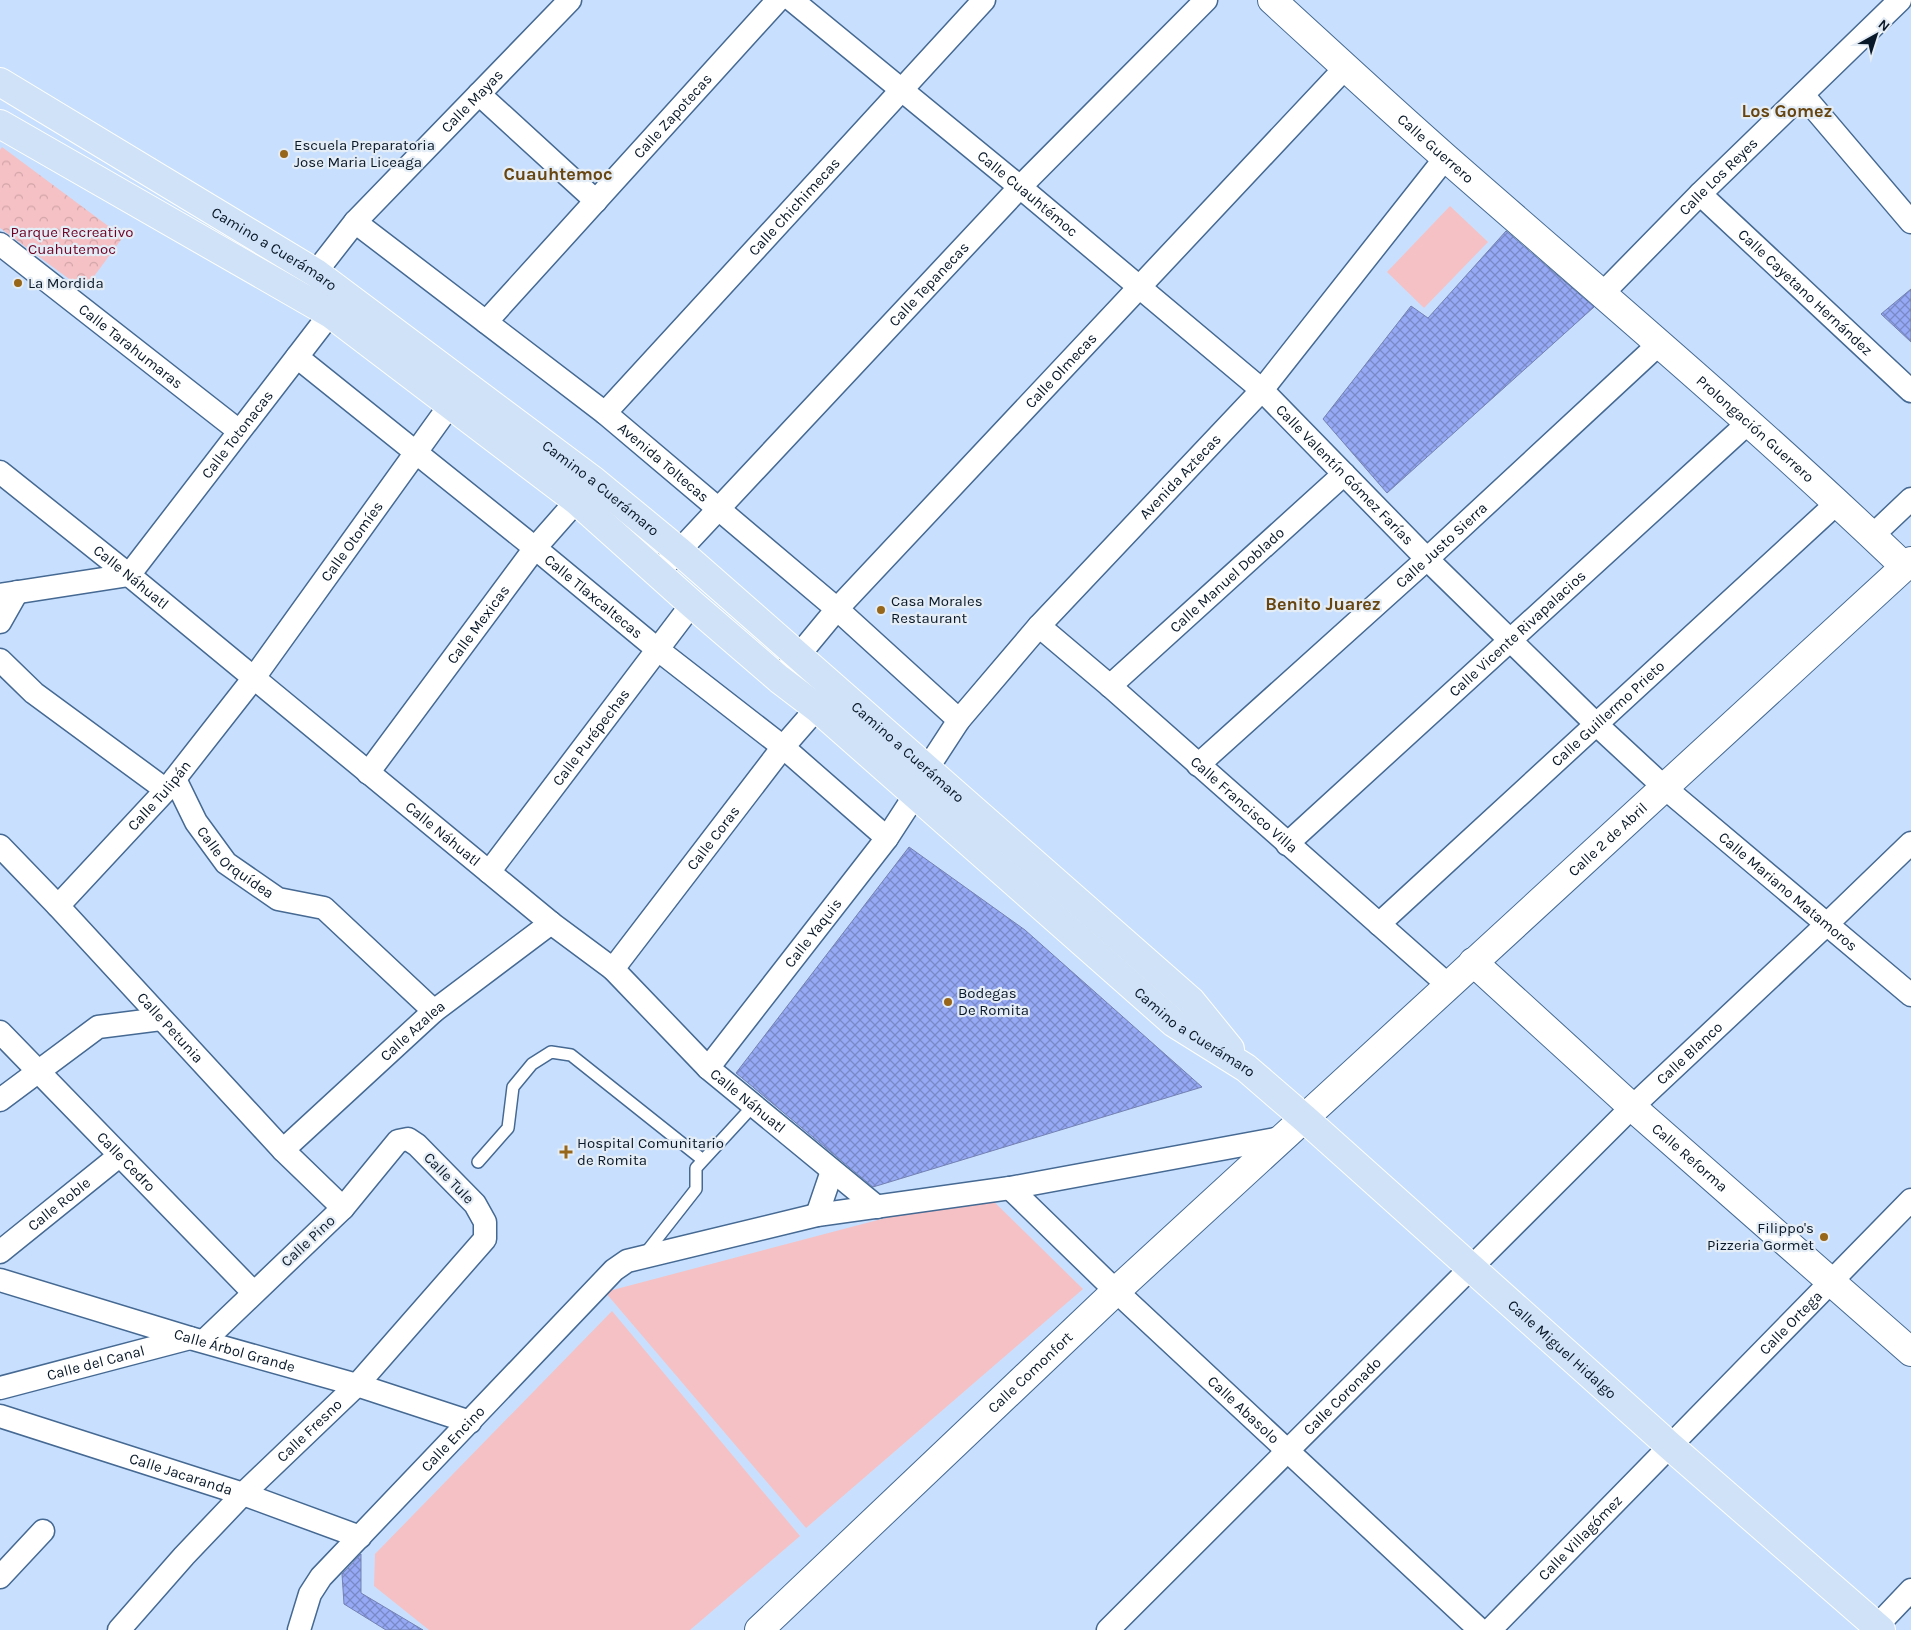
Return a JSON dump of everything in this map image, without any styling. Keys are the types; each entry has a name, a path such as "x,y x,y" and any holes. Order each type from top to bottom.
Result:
{"main road":[{"name":"Camino a Cuerámaro","path":"0,82 316,273 338,304 450,405 679,551 1191,1002 1246,1068"},
{"name":"Camino a Cuerámaro","path":"2,129 298,295 338,304 586,491 657,572 692,604 779,679 817,708 1174,1023 1246,1068"},
{"name":"Calle Miguel Hidalgo","path":"1246,1068 1876,1629"}],"street":[{"name":"Calle Mayas","path":"298,295 355,222 570,0"},
{"name":"Calle Zapotecas","path":"486,322 778,0"},
{"name":"Calle Cuauhtémoc","path":"792,0 1020,186 1262,390"},
{"name":"Calle Chichimecas","path":"605,413 984,0"},
{"name":"Calle Tepanecas","path":"657,572 679,551 1020,186 1206,0"},
{"name":"Calle Guerrero","path":"1272,0 1446,157 1603,293"},
{"path":"1901,0 1911,11"},
{"name":"Calle Los Reyes","path":"1603,293 1700,194 1901,0"},
{"name":"Calle Olmecas","path":"779,679 799,657 836,609 1346,67"},
{"path":"479,94 596,201"},
{"path":"1803,94 1911,222"},
{"name":"Avenida Aztecas","path":"915,795 927,769 959,720 1039,626 1262,390 1446,157"},
{"name":"Calle Cayetano Hernández","path":"1700,194 1911,391"},
{"name":"Avenida Toltecas","path":"355,222 605,413 836,609 959,720"},
{"name":"Calle Tarahumaras","path":"0,244 239,431"},
{"name":"Prolongación Guerrero","path":"1603,293 1872,536 1908,564"},
{"name":"Calle Totonacas","path":"128,575 338,304"},
{"name":"Calle Justo Sierra","path":"1198,765 1427,559 1659,344"},
{"name":"Calle Tlaxcaltecas","path":"297,357 657,648 783,747 887,838"},
{"name":"Calle Valentín Gómez Farías","path":"1262,390 1510,641 1665,788"},
{"name":"Calle Otomíes","path":"253,679 450,405"},
{"name":"Calle Vicente Rivapalacios","path":"1287,844 1748,424"},
{"name":"Calle Náhuatl","path":"0,472 551,923 613,969 708,1068 877,1208"},
{"name":"Calle Manuel Doblado","path":"1110,686 1344,474"},
{"name":"Calle Mexicas","path":"368,773 535,548 586,491"},
{"path":"1872,536 1911,498"},
{"name":"Calle Guillermo Prieto","path":"1379,924 1837,503"},
{"name":"Calle 2 de Abril","path":"1304,1118 1908,564"},
{"path":"0,622 9,593 128,575"},
{"name":"Calle Purépechas","path":"490,872 692,604"},
{"name":"Calle Francisco Villa","path":"1039,626 1110,686 1448,985"},
{"name":"Calle Orquídea","path":"0,660 34,693 170,784 226,863 278,899 324,908 434,1011"},
{"name":"Calle Tulipán","path":"58,906 170,784 253,679"},
{"name":"Calle Coras","path":"613,969 783,747 817,708"},
{"name":"Calle Mariano Matamoros","path":"1665,788 1826,925 1911,994"},
{"name":"Calle Yaquis","path":"708,1068 887,838 915,795"},
{"name":"Calle Blanco","path":"1471,1268 1632,1106 1911,843"},
{"name":"Calle Petunia","path":"0,846 58,906 283,1150 343,1208"},
{"name":"Calle Azalea","path":"283,1150 434,1011 551,923"},
{"name":"Calle Reforma","path":"1473,962 1632,1106 1911,1352"},
{"path":"0,1100 98,1026 161,1019"},
{"name":"Calle Cedro","path":"0,1032 253,1292"},
{"name":"Calle Comonfort","path":"760,1630 1116,1291 1304,1118"},
{"path":"635,1259 817,1215 1010,1188 1281,1138"},
{"name":"Calle Pino","path":"197,1340 253,1292 343,1208 398,1141 408,1139"},
{"name":"Calle Tule","path":"408,1139 417,1145 475,1204 485,1222"},
{"name":"Calle Roble","path":"0,1252 120,1156"},
{"path":"817,1215 832,1171"},
{"name":"Calle Abasolo","path":"1010,1188 1116,1291 1289,1450 1480,1630"},
{"name":"Calle Ortega","path":"1670,1446 1911,1200"},
{"name":"Calle Fresno","path":"119,1630 184,1556 243,1494 357,1384 486,1239 485,1222"},
{"name":"Calle Encino","path":"299,1630 310,1594 321,1577 614,1270 635,1259"},
{"name":"Calle Coronado","path":"1108,1630 1471,1268"},
{"name":"Calle Árbol Grande","path":"0,1280 197,1340 357,1384 470,1422"},
{"name":"Calle del Canal","path":"0,1388 197,1340"},
{"name":"Calle Jacaranda","path":"0,1416 243,1494 360,1537"},
{"name":"Calle Villagómez","path":"1490,1630 1670,1446"},
{"path":"0,1577 43,1531"},
{"path":"1876,1629 1911,1590"}],"lane":[{"path":"478,1162 508,1128 513,1087 532,1064 551,1052 571,1055 703,1160"},
{"name":"Calle Encino","path":"635,1259 696,1189 696,1168 753,1106"}],"green space":[{"name":"Parque Recreativo Cuahutemoc","path":"2,147 123,237 84,290 0,228 0,150"},
{"path":"1450,206 1488,242 1424,308 1387,272"},
{"path":"984,1192 1083,1289 806,1528 605,1292"},
{"path":"612,1311 800,1536 690,1630 429,1630 374,1586 375,1554"}],"building":[{"path":"1506,231 1594,307 1387,493 1323,419 1411,306 1428,318"},
{"path":"1911,289 1911,342 1881,314"},
{"name":"Bodegas De Romita","path":"909,847 1025,930 1202,1087 873,1187 736,1073"},
{"path":"361,1554 361,1593 423,1630 386,1630 344,1604 342,1574"}],"place":[{"name":"Escuela Preparatoria Jose Maria Liceaga","path":"284,154"},
{"name":"La Mordida","path":"18,283"},
{"name":"Casa Morales Restaurant","path":"881,610"},
{"name":"Bodegas De Romita","path":"948,1002"},
{"name":"Hospital Comunitario de Romita","path":"566,1152"},
{"name":"Filippo's Pizzeria Gormet","path":"1824,1237"}],"district":[{"name":"Los Gomez","path":"1787,111"},
{"name":"Cuauhtemoc","path":"558,174"},
{"name":"Benito Juarez","path":"1323,604"}]}
